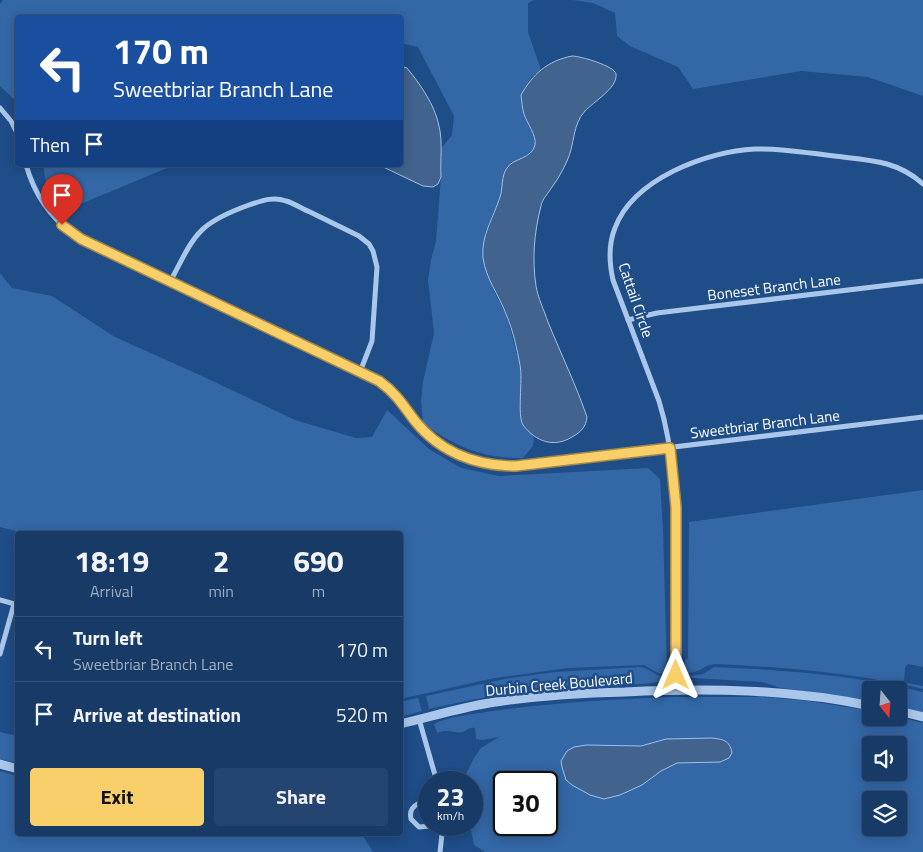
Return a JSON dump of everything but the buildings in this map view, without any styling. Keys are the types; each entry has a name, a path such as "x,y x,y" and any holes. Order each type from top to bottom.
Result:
{"street":[{"path":"0,108 15,129"},
{"name":"Cattail Circle","path":"676,689 676,507 670,448 665,419 659,400 610,270 610,248 615,227 636,197 665,176 683,167 721,154 754,149 774,149 890,164 913,175 923,184"},
{"name":"Sweetbriar Branch Lane","path":"27,167 37,195 46,208 62,225 81,239 379,381 390,389 427,434 441,446 457,455 483,464 516,466 923,417"},
{"path":"170,282 192,240 203,227 214,219 225,213 260,201 270,199 286,201 359,236 373,251 377,267 372,341 360,372"},
{"name":"Boneset Branch Lane","path":"628,320 657,313 923,281"},
{"path":"0,600 15,605"},
{"path":"0,654 15,608"},
{"name":"Durbin Creek Boulevard","path":"403,723 456,710 522,698 676,689 766,691 824,697 862,704"},
{"path":"908,713 923,717"},
{"path":"418,719 434,771"},
{"path":"0,764 15,768"},
{"path":"418,804 413,806 410,810 411,819 418,826"},
{"path":"440,852 442,836"}],"shaded area":[{"path":"3,0 534,0 528,3 528,32 541,70 532,77 521,95 525,116 536,141 535,148 529,154 511,163 506,169 501,195 485,233 486,270 506,314 519,361 522,384 520,415 524,426 534,435 533,446 523,458 494,456 470,450 447,439 423,424 421,401 423,382 434,333 428,280 436,241 441,177 441,149 452,135 454,116 418,47 403,44 403,15 15,15 15,100 0,86 0,4"},
{"path":"573,0 923,0 923,96 868,77 801,71 693,89 678,67 630,46 617,36 615,13 593,3"},
{"path":"572,56 610,68 616,74 616,79 609,89 581,116 567,161 542,203 537,226 534,256 537,291 587,417 584,426 578,433 565,440 552,443 534,436 523,425 521,420 521,371 516,346 503,307 487,273 483,250 486,234 501,194 505,171 513,162 530,153 535,145 533,134 523,112 521,95 536,75 548,65"},
{"path":"403,67 407,68 431,103 440,132 441,177 438,184 433,187 423,186 383,167 403,167"},
{"path":"43,167 169,167 76,206 55,202 46,183"},
{"path":"0,273 12,288 52,296 115,337 295,420 356,438 372,437 387,410 429,449 461,468 499,476 648,468 660,479 667,671 664,674 658,673 644,665 568,668 495,678 403,698 403,531 16,531 0,527"},
{"path":"923,490 923,667 908,664 905,668 904,681 884,681 820,672 716,664 695,672 686,673 684,669 685,660 688,658 689,522"},
{"path":"640,667 660,676 670,676 658,682 641,684 585,685 518,692 473,699 429,709 426,696 505,679 555,672"},
{"path":"714,667 819,674 872,681 862,681 862,700 781,688 762,682 693,678 689,676 703,674"},
{"path":"908,683 923,686 923,689 908,686"},
{"path":"908,689 923,692 923,713 908,709"},
{"path":"674,697 763,697 809,701 862,710 862,726 908,726 908,719 923,723 923,852 485,852 474,845 472,836 483,836 483,771 468,771 481,748 499,737 482,740 476,739 475,728 470,728 463,732 445,731 437,733 434,724 453,717 486,712 580,702"},
{"path":"418,698 422,711 403,716 403,701"},
{"path":"0,732 15,736 15,763 0,759"},
{"path":"711,738 722,740 729,745 732,753 729,758 720,762 677,763 661,771 642,785 620,795 604,799 590,795 572,785 566,780 562,767 561,761 567,751 574,747 586,745 641,746 666,739"},
{"path":"0,771 15,775 15,836 363,836 373,852 0,852"}],"route":[{"path":"62,225 81,239 379,381 390,389 427,434 441,446 472,461 499,466 516,466 670,448 676,507 676,675"}]}
